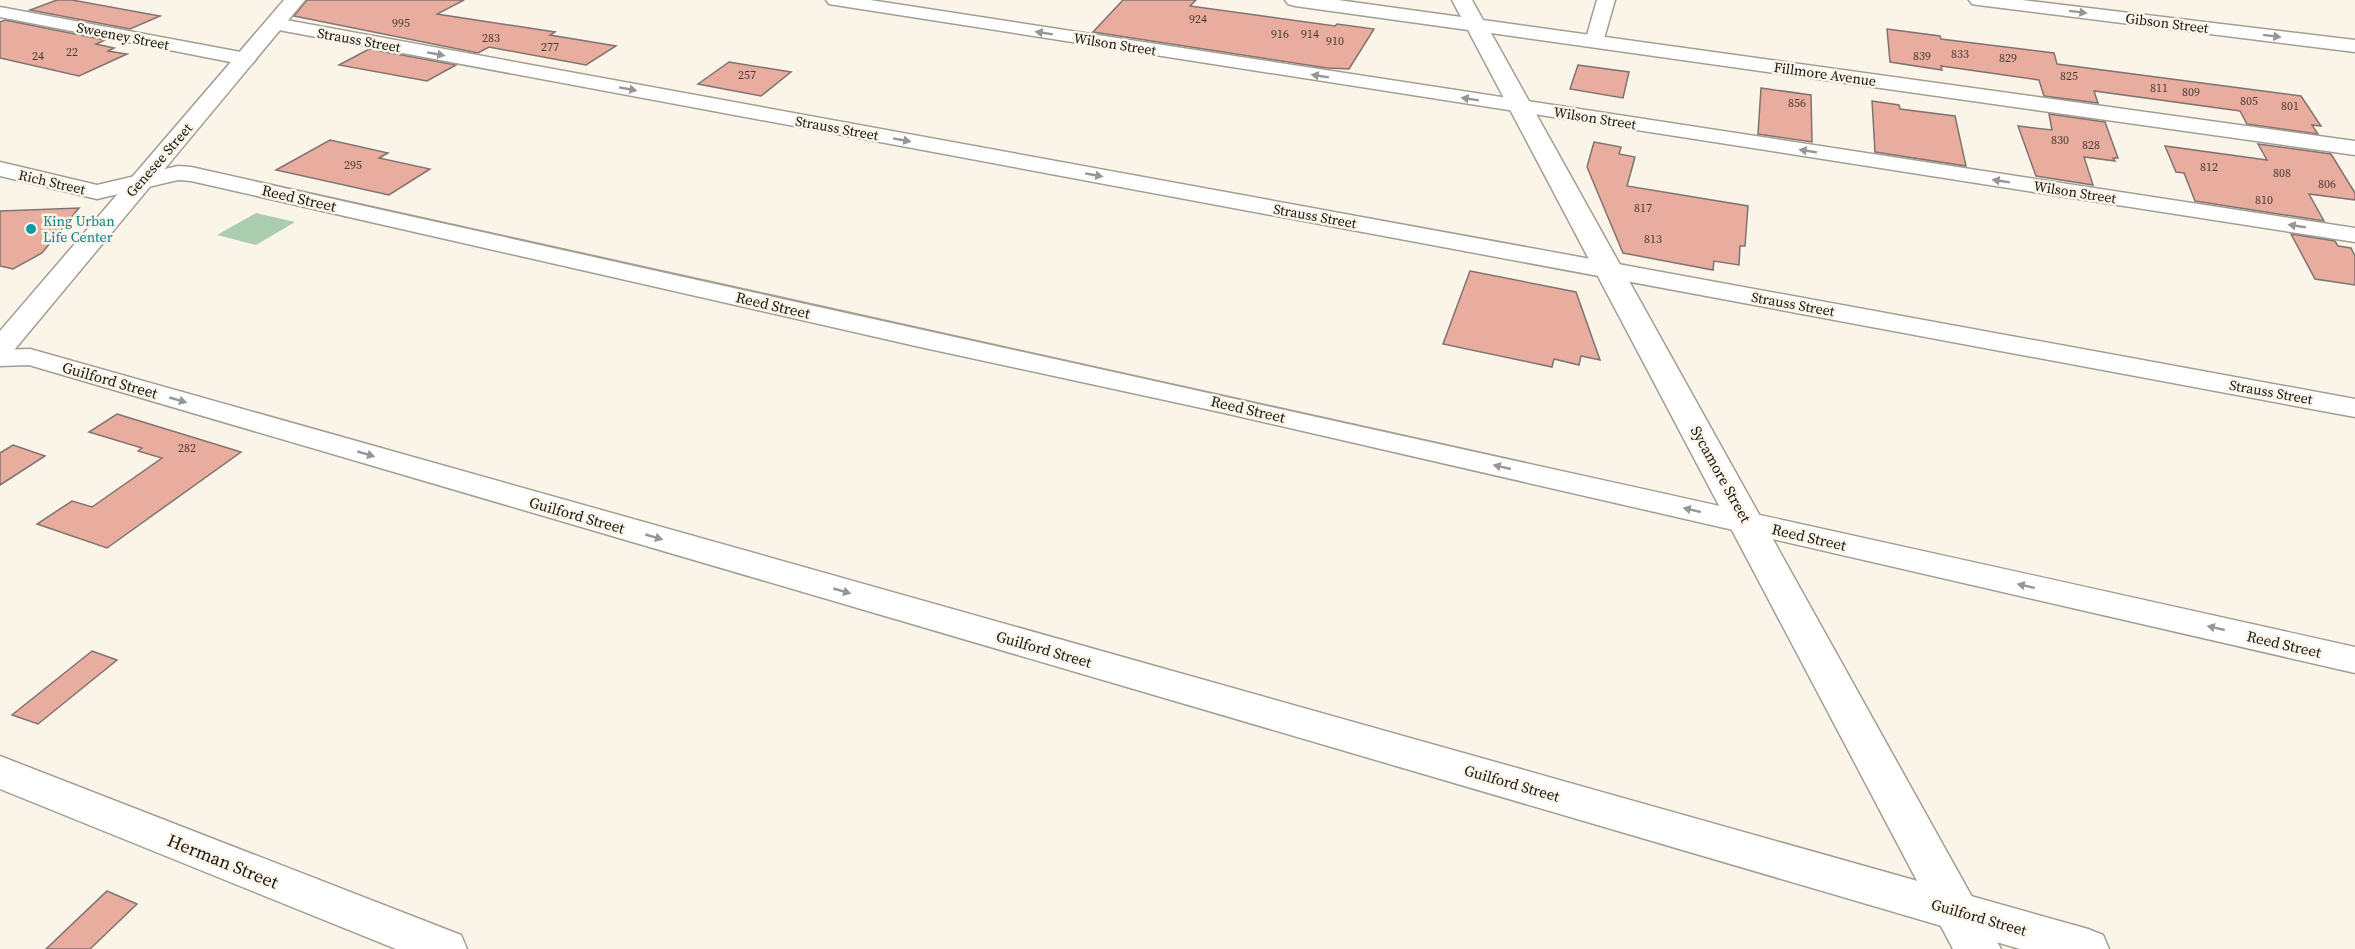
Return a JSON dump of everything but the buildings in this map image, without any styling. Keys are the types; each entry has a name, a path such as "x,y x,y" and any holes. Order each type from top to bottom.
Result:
{"street":[{"name":"Genesee Street","path":"0,349 295,0"},
{"name":"Wilson Street","path":"835,0 2355,235"},
{"name":"Fillmore Avenue","path":"1295,0 1470,13 1594,42 2355,148"},
{"path":"1594,42 1606,0"},
{"name":"Gibson Street","path":"1978,0 2355,46"},
{"name":"Sweeney Street","path":"0,12 246,59"},
{"name":"Sycamore Street","path":"1470,13 1978,949"},
{"name":"Strauss Street","path":"275,24 2355,408"},
{"name":"Rich Street","path":"0,169 97,192 140,182"},
{"name":"Reed Street","path":"140,182 178,173 191,174 2355,660"},
{"name":"Guilford Street","path":"0,358 30,357 2088,949"},
{"name":"Herman Street","path":"0,772 447,949"}],"green space":[{"path":"256,213 295,222 256,245 217,235"}],"place":[{"name":"King Urban Life Center","path":"31,229"}]}
